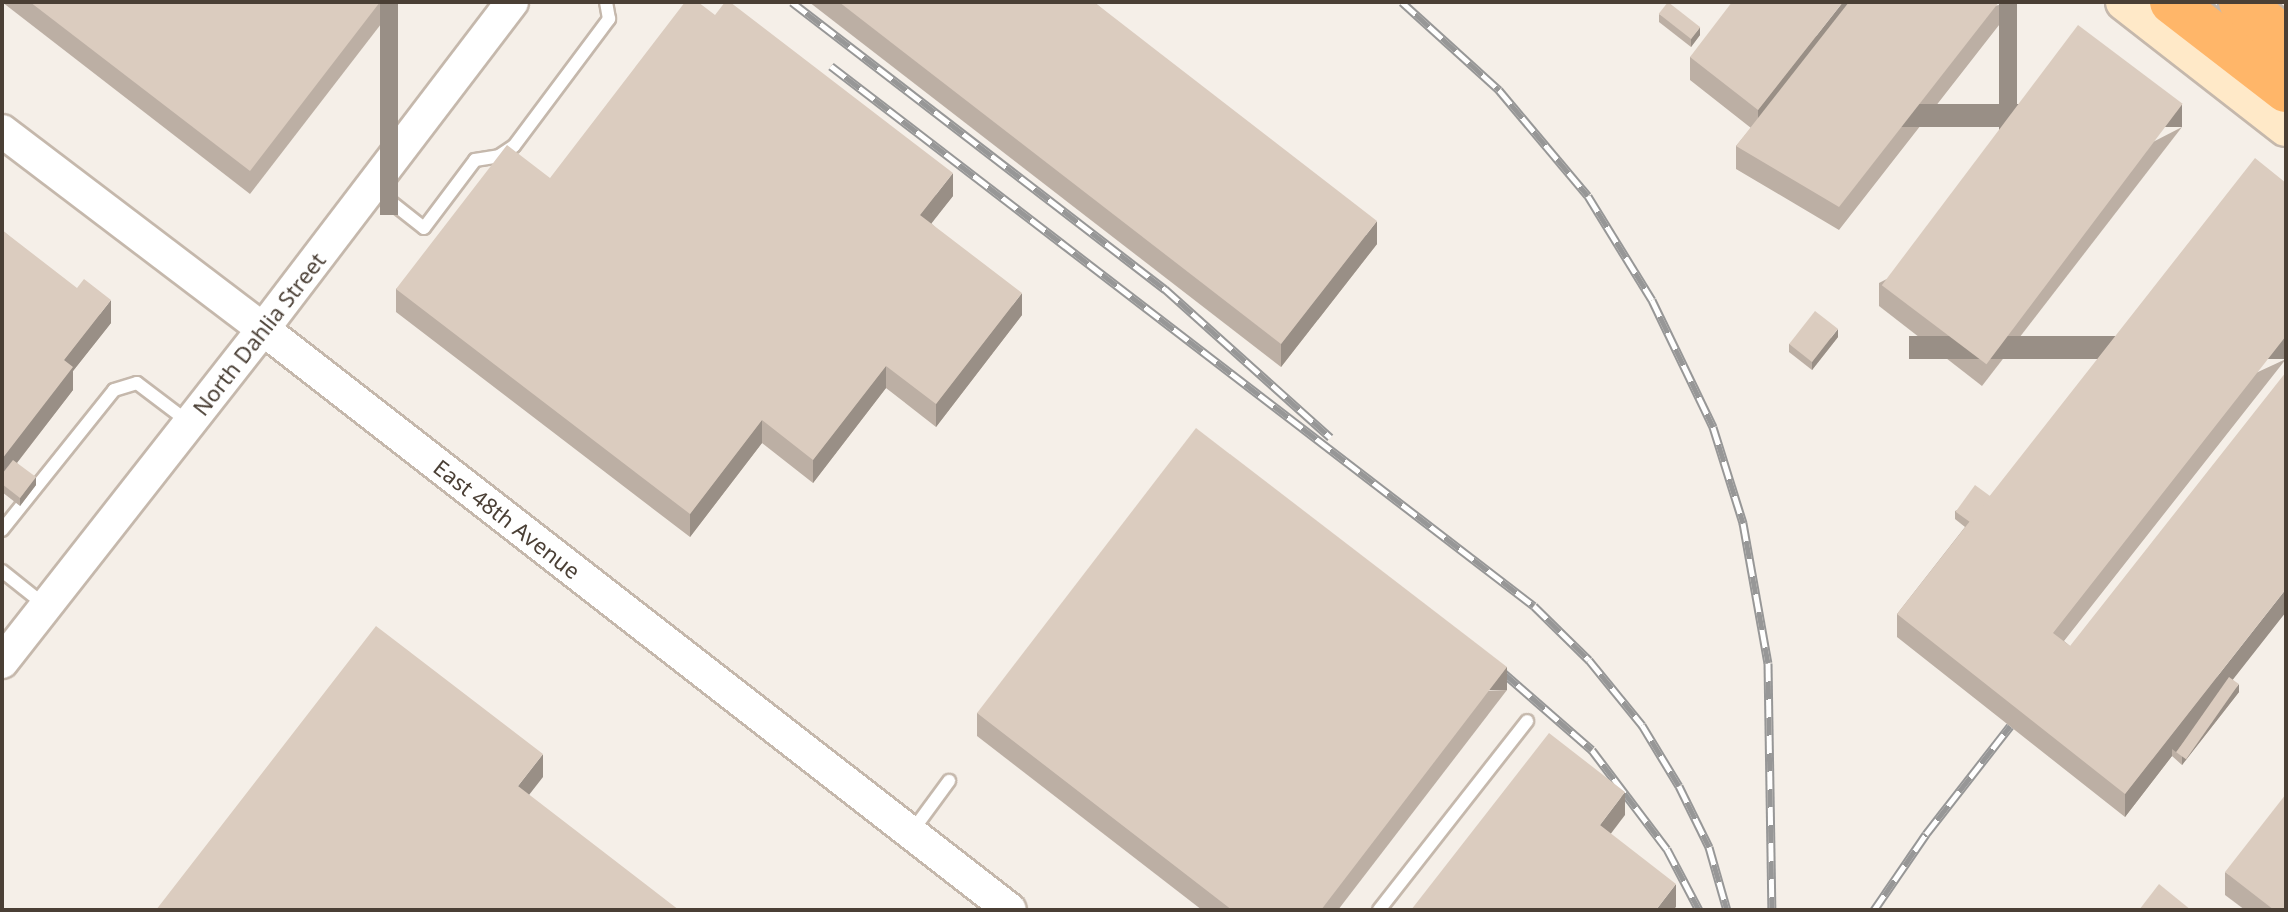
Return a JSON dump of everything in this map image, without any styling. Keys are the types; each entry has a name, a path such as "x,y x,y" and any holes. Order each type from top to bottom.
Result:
{"highway":[{"path":"2172,2 2286,90"},
{"path":"2241,2 2286,40"}],"main road":[{"path":"2124,2 2286,128"}],"street":[{"name":"North Dahlia Street","path":"2,662 263,329 512,2"},
{"name":"East 48th Avenue","path":"2,131 263,329 1010,910"}],"lane":[{"path":"372,187 424,228 475,160 499,156 514,146 609,19 606,2"},
{"path":"2,530 114,390 137,383 189,423"},
{"path":"2,571 46,606"},
{"path":"1379,910 1527,721"},
{"path":"911,833 949,781"}],"building":[{"path":"30,2 380,2 250,171"},
{"path":"685,2 698,2 715,15 725,2 730,2 953,173 920,215 1022,293 936,404 886,366 813,460 762,420 690,514 396,289 507,145 550,178"},
{"path":"839,2 1094,2 1377,221 1281,344"},
{"path":"1668,2 1700,27 1691,39 1659,14"},
{"path":"1732,2 1843,2 1758,110 1690,57"},
{"path":"1849,2 1999,2 1839,207 1736,146"},
{"path":"2078,25 2183,104 1986,364 1882,285"},
{"path":"2255,158 2286,183 2286,336 2053,633 2070,646 2286,372 2286,589 2125,794 1897,614"},
{"path":"2,230 77,288 84,279 111,300 64,360 73,367 2,459"},
{"path":"1815,311 1838,329 1812,362 1789,344"},
{"path":"1196,428 1507,667 1321,910 1232,910 977,713"},
{"path":"13,460 36,477 20,498 2,484 2,474"},
{"path":"1975,485 1990,496 1971,523 1956,512"},
{"path":"376,626 543,754 518,786 679,910 156,910"},
{"path":"2229,677 2239,684 2186,759 2176,752"},
{"path":"1549,733 1625,792 1600,825 1676,884 1656,910 1411,910"},
{"path":"2286,794 2286,910 2274,910 2225,872"},
{"path":"2159,884 2191,910 2139,910"}],"railway":[{"path":"792,2 1165,289 1330,437"},
{"path":"1402,2 1499,90 1588,196 1652,300 1713,427 1743,523 1768,663 1772,910"},
{"path":"831,66 1534,606 1589,660 1642,725 1679,786 1709,847 1727,910"},
{"path":"1490,661 1592,750 1667,849 1699,910"},
{"path":"1874,910 1926,834 2010,726"}]}
